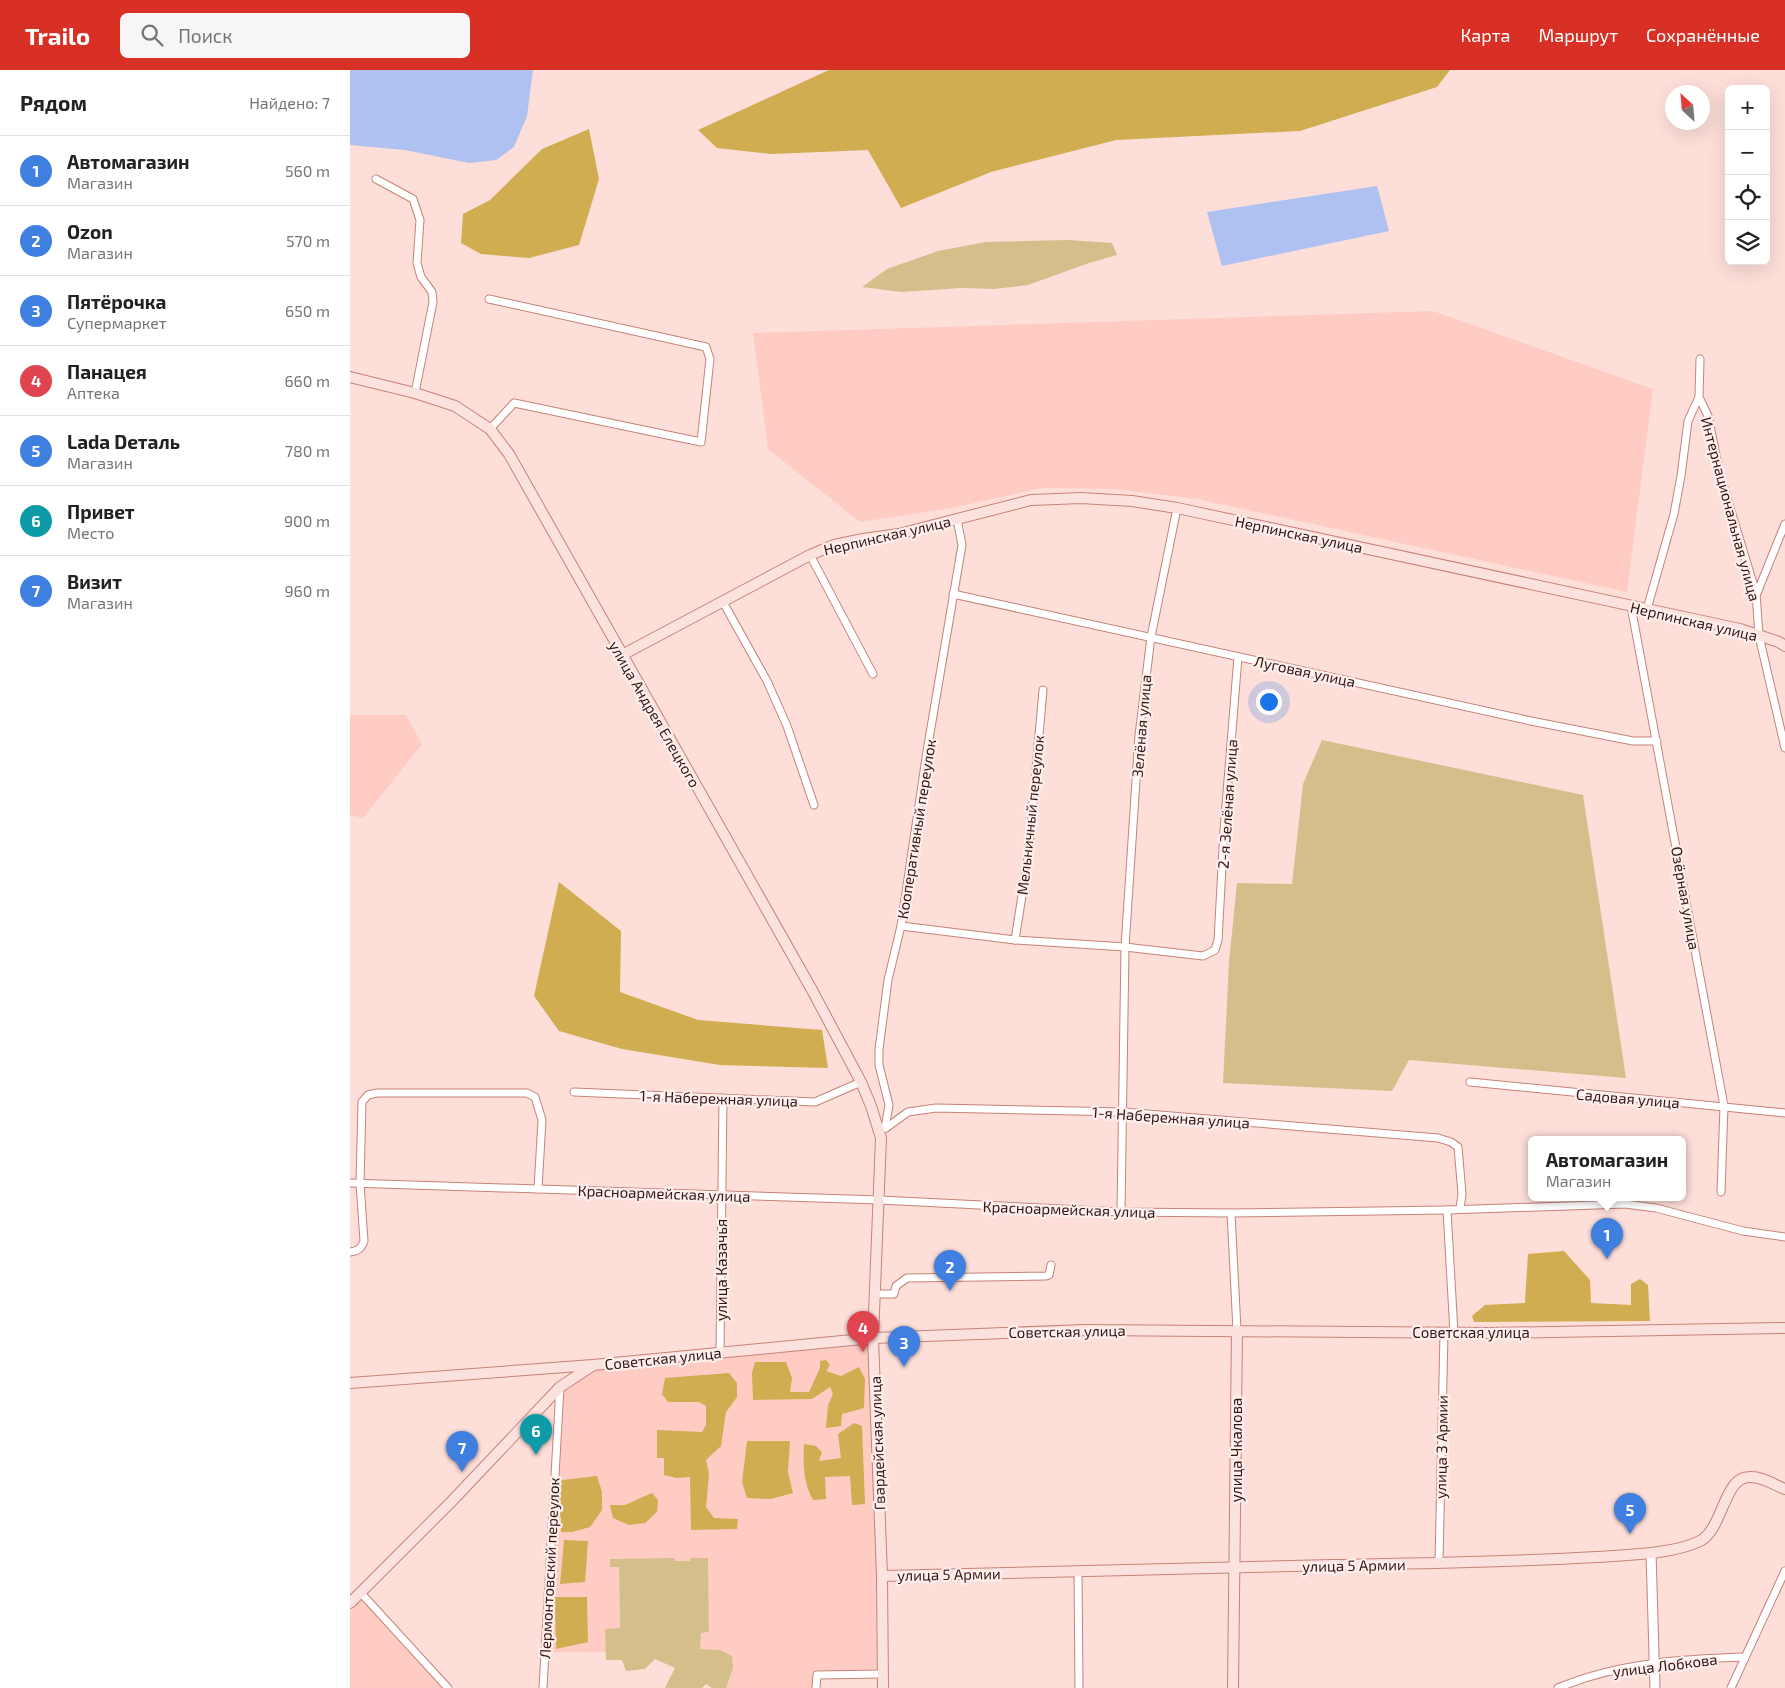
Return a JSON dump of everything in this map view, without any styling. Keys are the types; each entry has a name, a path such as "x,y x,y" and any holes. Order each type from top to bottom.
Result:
{"main road":[{"name":"улица Андрея Елецкого","path":"350,378 415,393 455,406 490,429 509,454 812,990 861,1082 881,1138"},
{"name":"Нерпинская улица","path":"622,655 810,555 834,545 899,534 1032,500 1081,498 1132,501 1177,508 1740,629 1779,642 1785,646"},
{"name":"Гвардейская улица","path":"881,1138 873,1338 882,1576 883,1688"},
{"name":"Советская улица","path":"350,1383 593,1365 873,1338 1086,1330 1449,1333 1785,1328"},
{"name":"улица Чкалова","path":"1233,1688 1237,1330"},
{"path":"350,1603 452,1501 560,1387 593,1365"},
{"name":"улица 5 Армии","path":"882,1576 1576,1558 1651,1552 1683,1547 1709,1535 1733,1486 1740,1478 1750,1476 1785,1489"}],"street":[{"path":"376,179 413,199 420,220 417,263 421,277 432,292 433,302 415,393"},
{"path":"488,299 706,347 710,359 701,442 514,403 490,429"},
{"name":"Интернациональная улица","path":"1700,359 1700,397 1708,416 1720,475 1756,593 1759,636 1785,748"},
{"path":"1647,609 1674,514 1688,421 1700,397"},
{"name":"Зелёная улица","path":"1121,1212 1125,947 1139,735 1151,637 1177,508"},
{"name":"Кооперативный переулок","path":"881,1138 886,1128 889,1105 879,1065 879,1049 888,980 901,926 927,751 962,545 957,519"},
{"path":"1756,593 1782,539 1785,524"},
{"name":"Нерпинская улица","path":"810,555 873,674"},
{"name":"Луговая улица","path":"954,594 1577,730 1633,741 1657,741"},
{"path":"722,602 767,681 787,726 814,805"},
{"name":"Озёрная улица","path":"1631,606 1724,1106 1721,1192"},
{"name":"2-я Зелёная улица","path":"1125,947 1203,956 1215,950 1218,940 1224,830 1238,657"},
{"name":"Мельничный переулок","path":"1015,940 1028,858 1043,690"},
{"path":"901,926 1015,940 1125,947"},
{"name":"1-я Набережная улица","path":"574,1092 815,1102 861,1082"},
{"name":"Садовая улица","path":"1470,1082 1785,1113"},
{"path":"350,1252 357,1251 362,1247 364,1241 360,1183 362,1102 368,1095 377,1093 527,1093 535,1098 542,1120 538,1189"},
{"name":"улица Казачья","path":"720,1353 723,1098"},
{"name":"1-я Набережная улица","path":"886,1128 908,1112 936,1108 1123,1112 1438,1138 1451,1142 1458,1148 1462,1194 1460,1209"},
{"name":"Красноармейская улица","path":"350,1183 880,1200 1121,1212 1231,1213 1447,1210 1625,1204 1656,1208 1743,1231 1785,1237"},
{"name":"улица 3 Армии","path":"1439,1562 1449,1333 1447,1210"},
{"name":"улица Чкалова","path":"1231,1213 1237,1330"},
{"path":"875,1294 894,1294 896,1286 907,1278 1046,1276 1051,1271 1051,1265"},
{"name":"Лермонтовский переулок","path":"543,1688 560,1387"},
{"path":"1651,1552 1655,1688"},
{"path":"1078,1571 1079,1688"},
{"path":"1731,1688 1785,1571"},
{"path":"361,1593 448,1688"},
{"name":"улица Лобкова","path":"1558,1688 1577,1680 1616,1669 1699,1658 1745,1657"},
{"path":"816,1688 817,1675 883,1674"}],"shaded area":[{"path":"829,70 1450,70 1437,87 1300,131 1116,140 991,172 901,208 868,150 772,154 717,148 698,130"},
{"path":"589,129 599,179 579,245 529,258 481,254 461,243 463,214 490,200 542,149"},
{"path":"1068,240 1112,243 1117,255 1028,285 994,289 961,288 901,292 862,287 887,269 938,251 986,242"},
{"path":"1433,311 1653,389 1627,592 1197,499 1113,489 1042,488 952,508 860,522 768,449 753,333"},
{"path":"350,715 406,715 422,744 363,818 350,815"},
{"path":"1322,740 1583,795 1626,1078 1409,1060 1392,1091 1223,1083 1229,962 1237,883 1292,884 1303,784"},
{"path":"559,882 621,931 620,992 698,1020 822,1030 828,1068 720,1065 622,1049 559,1031 534,996"},
{"path":"1564,1251 1590,1280 1591,1303 1631,1305 1631,1284 1640,1279 1648,1285 1650,1321 1474,1322 1472,1316 1485,1305 1525,1303 1528,1254"},
{"path":"873,1338 883,1674 817,1675 816,1688 724,1688 720,1650 700,1650 701,1633 709,1632 708,1558 691,1558 691,1561 674,1561 674,1559 619,1567 620,1629 605,1629 606,1652 545,1652 560,1387 593,1365"},
{"path":"826,1360 830,1365 826,1371 841,1376 859,1367 865,1379 864,1408 842,1414 841,1426 826,1428 828,1405 833,1394 830,1387 812,1399 753,1400 752,1373 755,1362 786,1362 792,1378 790,1392 809,1392 820,1368 820,1361"},
{"path":"729,1373 737,1383 737,1397 726,1412 721,1446 706,1460 709,1474 706,1507 714,1518 738,1519 737,1529 691,1530 690,1477 676,1478 664,1475 664,1458 657,1458 657,1430 702,1432 706,1425 706,1406 699,1402 668,1402 662,1394 665,1378"},
{"path":"854,1423 862,1426 865,1504 852,1505 850,1476 825,1477 826,1499 813,1500 804,1473 804,1444 816,1446 822,1452 819,1461 841,1458 838,1434"},
{"path":"747,1441 790,1441 788,1472 793,1493 771,1499 747,1498 742,1482"},
{"path":"597,1476 602,1492 602,1510 590,1527 572,1532 561,1532 561,1517 553,1513 554,1481"},
{"path":"652,1493 658,1500 657,1512 645,1523 629,1525 613,1518 610,1505 625,1505"},
{"path":"564,1540 588,1541 585,1582 560,1584"},
{"path":"674,1558 675,1561 690,1561 691,1558 708,1558 709,1632 701,1633 700,1649 720,1650 732,1656 733,1668 726,1688 712,1688 706,1684 702,1688 665,1688 675,1668 655,1659 645,1669 626,1671 622,1660 606,1660 605,1629 620,1628 619,1567 610,1567 610,1559"},
{"path":"361,1593 448,1688 350,1688 350,1603"},
{"path":"555,1597 587,1597 588,1642 556,1649"}],"water":[{"path":"350,70 533,70 527,116 514,147 496,160 469,163 405,150 350,145"},
{"path":"1377,186 1389,231 1222,266 1207,212"}],"place":[{"name":"Автомагазин","path":"1607,1259"},
{"name":"Ozon","path":"950,1291"},
{"name":"Панацея","path":"863,1352"},
{"name":"Пятёрочка","path":"904,1367"},
{"name":"Привет","path":"536,1455"},
{"name":"Визит","path":"462,1472"},
{"name":"Lada Dеталь","path":"1630,1534"}]}
